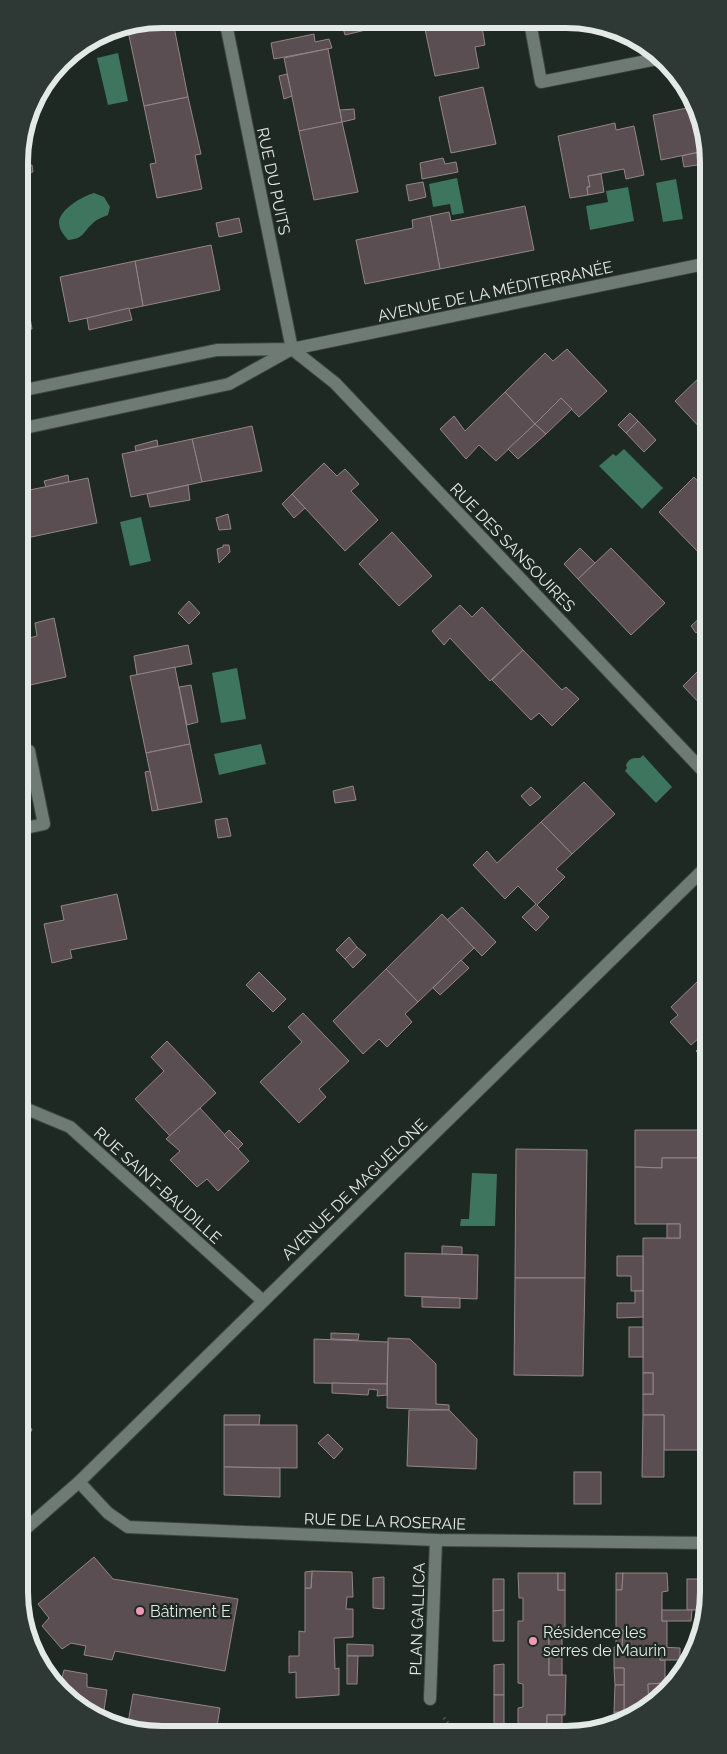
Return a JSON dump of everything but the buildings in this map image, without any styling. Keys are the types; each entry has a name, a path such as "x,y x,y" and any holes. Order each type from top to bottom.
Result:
{"street":[{"name":"RUE DU PUITS","path":"227,28 292,349"},
{"path":"531,28 541,82 653,60"},
{"name":"AVENUE DE LA MÉDITERRANÉE","path":"28,389 217,350 292,349 700,265"},
{"name":"AVENUE DE LA MÉDITERRANÉE","path":"28,426 229,384 292,349"},
{"name":"RUE DES SANSOUIRES","path":"292,349 335,383 700,767"},
{"path":"28,751 44,824 28,827"},
{"name":"AVENUE DE MAGUELONE","path":"28,1527 78,1482 700,873"},
{"name":"RUE SAINT-BAUDILLE","path":"28,1110 70,1127 262,1301"},
{"name":"RUE DE LA ROSERAIE","path":"78,1482 108,1513 128,1527 436,1540 699,1543"},
{"name":"PLAN GALLICA","path":"430,1699 436,1540"}],"shaded area":[{"path":"118,53 128,101 108,105 97,58"},
{"path":"457,178 464,213 452,215 450,204 433,207 429,184"},
{"path":"676,179 683,219 663,222 656,183"},
{"path":"628,187 634,221 590,230 586,206 608,202 606,191"},
{"path":"94,193 104,197 110,207 108,215 100,218 80,237 68,240 60,227 60,217 73,204"},
{"path":"624,449 663,488 642,509 599,466 613,454 616,456"},
{"path":"141,517 151,561 130,566 120,522"},
{"path":"237,668 246,719 221,723 212,673"},
{"path":"261,744 266,764 219,775 214,754"},
{"path":"643,755 672,787 656,803 625,771 628,761 633,758 640,758"},
{"path":"472,1173 497,1174 495,1226 460,1226 461,1219 469,1219"}],"place":[{"name":"Bâtiment E","path":"140,1611"},
{"name":"Résidence les serres de Maurin","path":"533,1641"}]}
